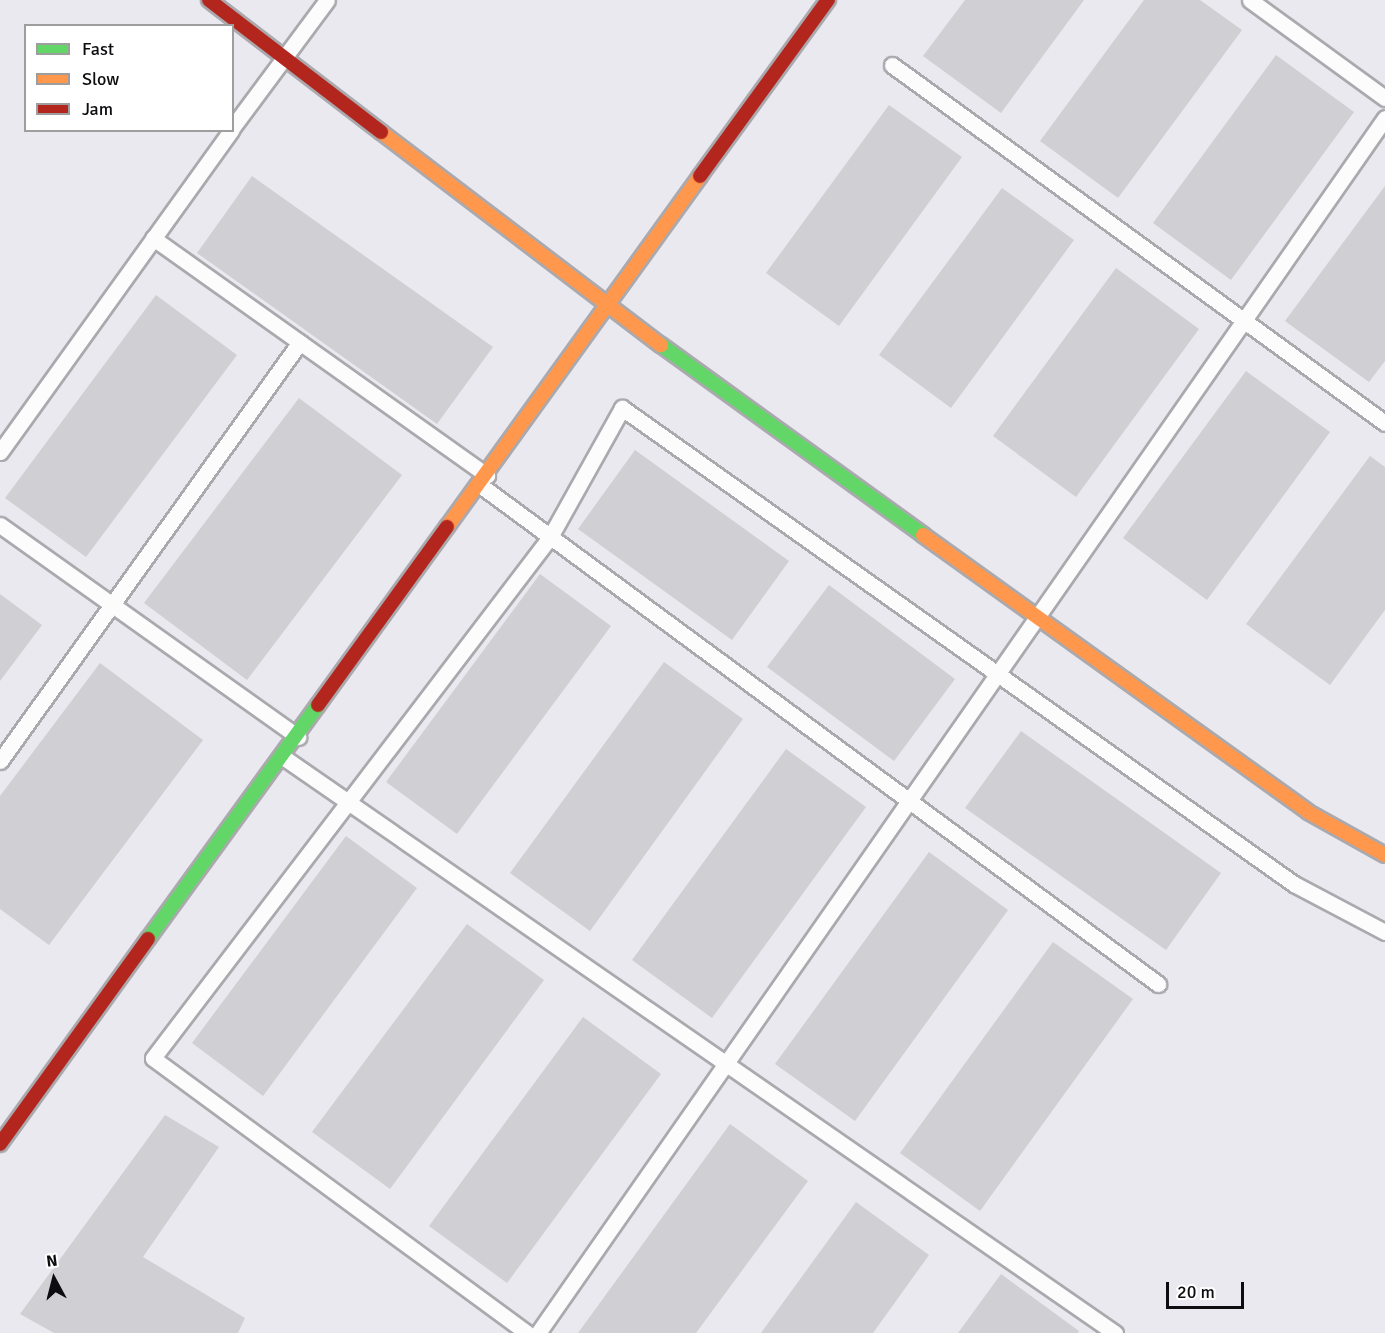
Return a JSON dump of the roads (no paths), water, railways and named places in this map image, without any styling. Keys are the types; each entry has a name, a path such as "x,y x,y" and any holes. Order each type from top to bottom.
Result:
{"street":[{"path":"209,0 608,307 1308,812 1385,855"},
{"path":"0,1144 298,737 828,0"}],"lane":[{"path":"234,126 327,0"},
{"path":"1250,0 1385,98"},
{"path":"891,65 1385,423"},
{"path":"538,1333 1385,118"},
{"path":"0,452 230,132"},
{"path":"153,238 300,342 484,480 550,537 1158,984"},
{"path":"0,761 300,342"},
{"path":"527,1333 153,1058 550,537 622,408 1294,884 1385,932"},
{"path":"0,525 298,737"},
{"path":"283,757 1115,1333"}]}
